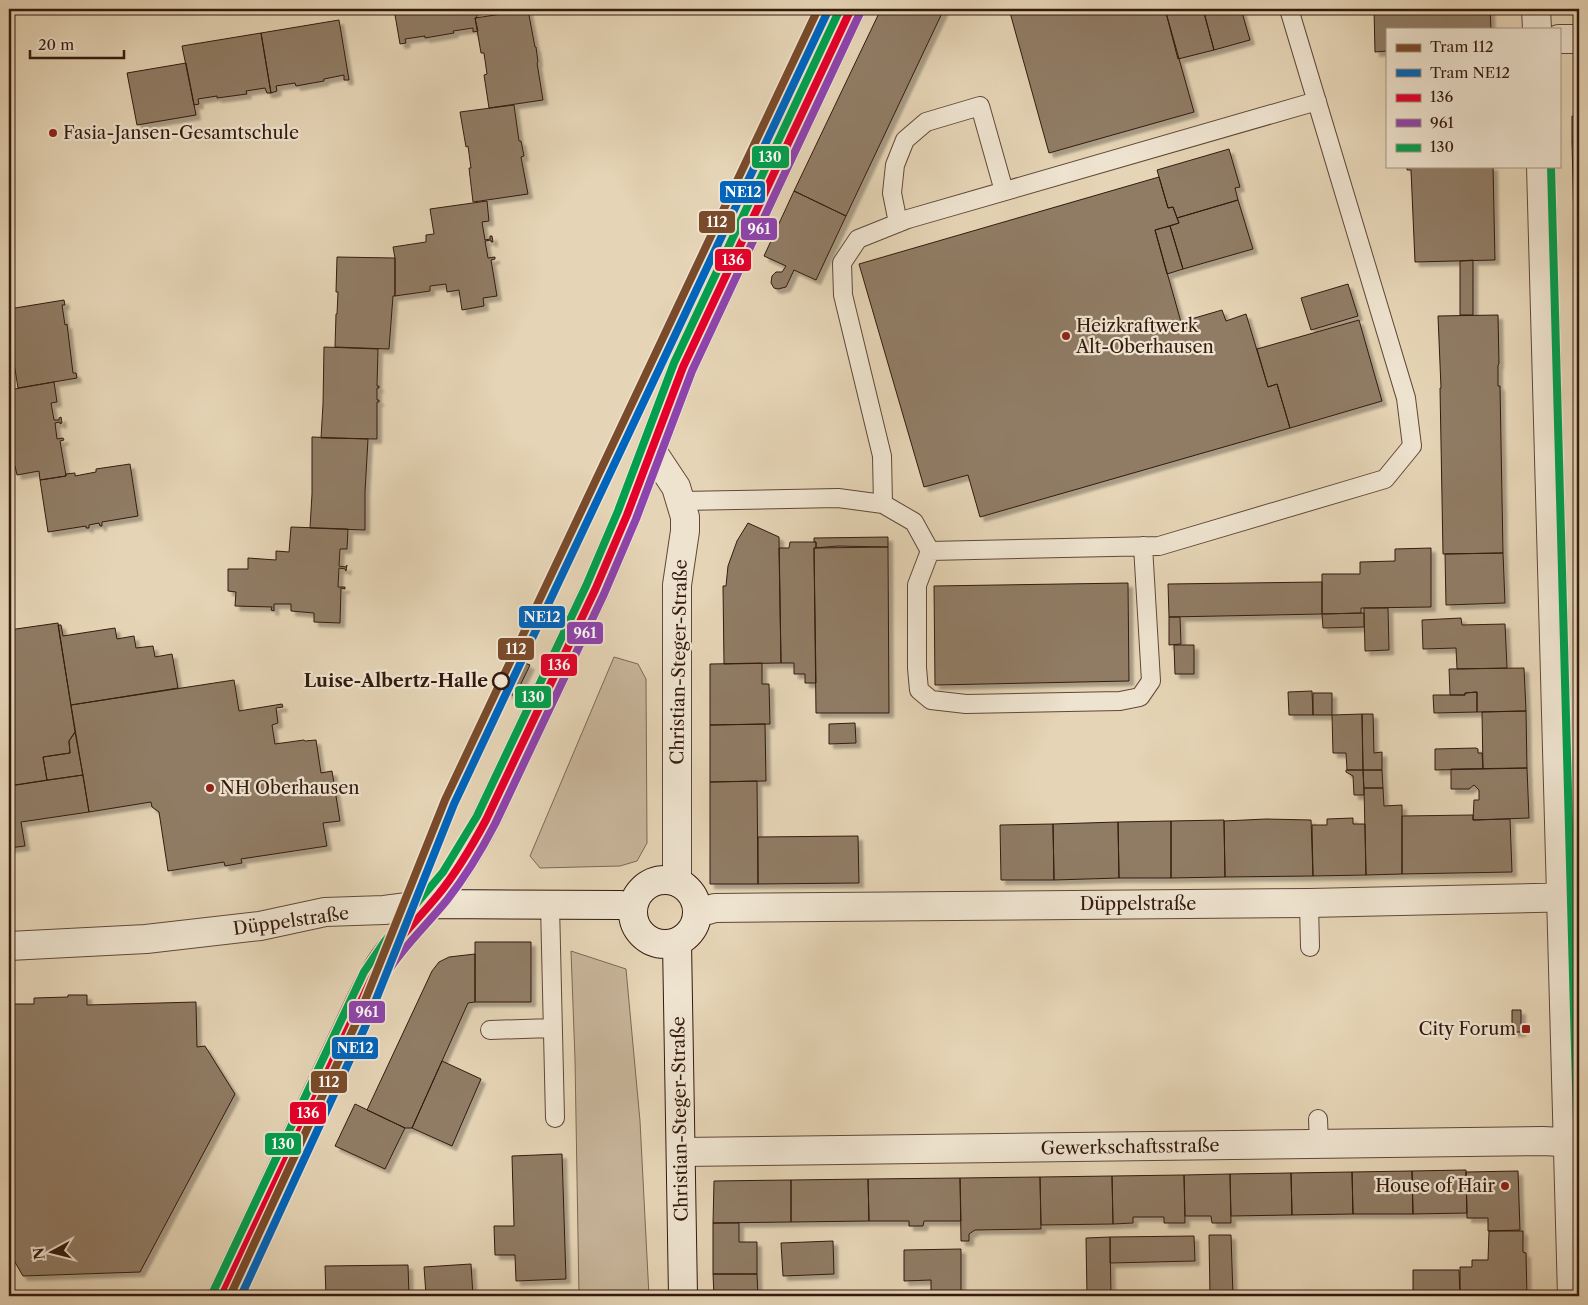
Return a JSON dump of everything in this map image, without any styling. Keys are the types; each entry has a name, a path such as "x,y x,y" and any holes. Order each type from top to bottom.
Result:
{"street":[{"path":"222,1296 362,998 385,958 457,870 473,846 486,820 595,590 627,515 683,367 851,9"},
{"path":"1536,9 1537,28"},
{"path":"1560,39 1579,39"},
{"path":"1541,168 1570,897 1573,1143 1572,1296"},
{"name":"Christian-Steger-Straße","path":"652,451 676,487 685,517 685,530 677,585 677,882"},
{"path":"662,880 677,882 692,894 696,903 696,922 686,937 677,942 656,943 641,934 635,925 633,908 638,895 648,884 662,880"},
{"name":"Düppelstraße","path":"697,912 715,908 1308,903 1570,897"},
{"name":"Düppelstraße","path":"9,946 146,939 260,926 325,912 384,910 431,904 622,905 633,908"},
{"name":"Christian-Steger-Straße","path":"677,942 683,1296"},
{"name":"Gewerkschaftsstraße","path":"681,1152 1319,1132 1573,1143"}],"lane":[{"path":"930,550 1159,546 1385,479 1412,446 1406,398 1289,9"},
{"path":"884,504 882,456 842,295 842,263 858,239 898,223 1317,100"},
{"path":"898,223 892,193 895,165 905,140 926,122 980,106 1004,191"},
{"path":"681,501 838,498 884,504 914,522 930,550 917,586 917,668 919,690 931,700 966,704 1110,701 1140,697 1151,681 1143,546"},
{"path":"1308,903 1310,947"},
{"path":"550,905 556,1118"},
{"path":"490,1030 552,1028"}],"shaded area":[{"path":"614,657 638,664 646,679 647,843 637,861 620,866 540,868 530,856"},
{"path":"571,951 626,969 640,1121 649,1296 579,1296"}],"building":[{"path":"394,9 476,9 477,18 475,18 478,31 473,32 473,28 425,38 425,36 405,39 406,43 400,44"},
{"path":"881,9 944,9 846,216 794,191"},
{"path":"1009,9 1165,9 1194,112 1049,153"},
{"path":"1165,9 1203,9 1214,50 1178,59"},
{"path":"1203,9 1241,9 1250,40 1214,50"},
{"path":"1374,9 1490,9 1491,28 1386,28 1386,51 1375,52"},
{"path":"528,10 536,47 543,100 489,108 484,75 487,74 484,53 481,53 475,18"},
{"path":"339,20 349,80 344,80 344,75 296,86 295,83 276,86 277,91 271,93 261,33"},
{"path":"261,33 271,93 267,93 265,88 246,91 247,94 198,99 199,104 194,105 182,46"},
{"path":"186,63 196,115 137,125 127,73"},
{"path":"514,105 519,141 521,141 524,156 521,157 528,194 473,202 468,146 466,147 460,112"},
{"path":"1572,116 1579,116 1579,142 1572,142"},
{"path":"1572,142 1579,142 1579,183 1573,183"},
{"path":"1229,149 1240,187 1235,188 1238,200 1177,218 1173,207 1168,208 1157,170"},
{"path":"1407,168 1493,168 1495,260 1415,262 1411,170 1407,170"},
{"name":"Heizkraftwerk Alt-Oberhausen","path":"1159,177 1168,208 1173,207 1179,223 1155,230 1181,322 1222,310 1226,321 1246,314 1268,387 1277,384 1290,428 980,517 968,475 924,487 859,264"},
{"path":"1573,183 1579,183 1579,229 1574,229"},
{"path":"794,191 846,216 816,280 794,270 786,287 778,289 774,288 771,283 772,276 776,272 782,272 786,266 764,256"},
{"path":"1238,200 1253,249 1183,269 1170,226 1179,223 1177,218"},
{"path":"487,201 489,221 482,222 485,240 490,239 490,236 492,236 493,242 491,240 485,241 488,258 495,257 495,259 491,260 497,296 483,298 484,306 462,310 459,290 447,292 446,284 430,286 430,291 395,296 395,258 393,247 426,242 426,235 434,234 430,209"},
{"path":"1170,226 1183,269 1167,274 1155,230"},
{"path":"1575,229 1579,229 1579,273 1576,273"},
{"path":"337,257 395,258 395,296 393,296 389,349 335,347 338,292 336,292"},
{"path":"1473,260 1473,315 1460,315 1460,261"},
{"path":"1348,284 1358,316 1311,330 1301,298"},
{"path":"64,300 65,305 62,305 65,325 67,324 73,373 76,373 77,378 18,388 9,332 9,309"},
{"path":"1498,315 1503,553 1443,554 1438,316"},
{"path":"1359,320 1382,401 1290,428 1277,384 1268,387 1257,349"},
{"path":"324,347 378,349 377,386 379,388 377,388 377,400 379,402 377,402 377,439 321,438"},
{"path":"54,382 57,402 51,403 54,420 59,420 61,417 62,423 55,423 57,439 63,438 64,440 60,441 66,476 40,480 39,471 17,475 15,466 9,467 9,390"},
{"path":"312,437 368,439 365,530 310,528"},
{"path":"130,464 138,516 102,522 102,526 99,523 89,525 89,528 86,528 86,526 48,532 40,480 66,476 66,474 75,473 75,476 96,472 96,469"},
{"path":"748,523 779,537 781,663 724,664 723,586 726,586 728,566 737,541"},
{"path":"291,527 348,529 347,549 340,549 339,566 346,567 347,565 346,571 339,568 338,587 345,587 345,589 341,588 340,623 314,622 314,613 291,611 291,604 274,604 274,611 271,610 272,607 235,606 236,592 228,591 228,569 248,569 248,558 276,560 276,551 289,552"},
{"path":"888,537 888,547 816,548 816,542 814,542 814,538"},
{"path":"790,542 816,542 816,548 814,548 816,683 805,683 805,674 794,674 794,663 781,663 779,548 789,548"},
{"path":"838,546 888,547 889,713 816,713 814,548"},
{"path":"1431,548 1431,607 1361,608 1361,613 1322,614 1322,574 1360,574 1360,562 1395,561 1395,549"},
{"path":"1503,553 1505,603 1446,605 1445,554"},
{"path":"1322,582 1322,614 1169,617 1168,584"},
{"path":"1128,583 1129,681 935,685 934,586"},
{"path":"1364,608 1388,608 1389,650 1365,651"},
{"path":"1364,613 1364,627 1323,628 1322,614"},
{"path":"1169,617 1180,617 1181,644 1169,645"},
{"path":"1461,618 1462,625 1505,624 1507,668 1457,669 1456,648 1423,649 1422,620"},
{"path":"58,623 75,732 69,741 70,753 43,757 47,780 9,786 9,630"},
{"path":"58,625 61,625 63,636 115,628 117,639 134,636 136,648 153,646 155,657 172,654 178,688 71,705"},
{"path":"1174,645 1194,645 1194,674 1175,674"},
{"path":"522,662 530,665 515,696 507,693"},
{"path":"762,663 762,684 769,684 770,724 710,725 710,664"},
{"path":"1524,668 1526,711 1477,712 1477,692 1465,693 1465,695 1450,695 1449,669"},
{"name":"NH Oberhausen","path":"234,680 239,711 282,704 283,707 276,708 278,723 272,725 275,744 316,740 321,773 332,771 340,821 323,823 327,846 241,859 242,863 225,866 224,862 168,871 159,812 152,807 151,802 89,812 71,705"},
{"path":"1312,691 1313,715 1289,715 1288,692"},
{"path":"1477,692 1477,712 1434,713 1433,695 1465,695 1465,693"},
{"path":"1313,693 1332,693 1332,715 1313,715"},
{"path":"1526,711 1527,768 1483,769 1482,712"},
{"path":"1362,714 1373,714 1374,753 1382,752 1382,770 1363,770"},
{"path":"1362,714 1363,770 1347,770 1346,753 1333,753 1332,715"},
{"path":"855,723 856,743 829,744 829,724"},
{"path":"765,724 766,781 710,782 710,725"},
{"path":"75,732 83,775 47,780 43,757 70,753 69,741"},
{"path":"1476,748 1478,753 1482,753 1483,769 1435,770 1435,749"},
{"path":"1527,768 1529,818 1473,820 1474,800 1479,800 1479,790 1474,785 1469,789 1451,789 1451,769"},
{"path":"1346,770 1363,770 1364,795 1354,795 1353,776 1346,772"},
{"path":"1363,770 1382,770 1383,788 1364,788"},
{"path":"83,775 89,812 21,822 25,846 9,848 9,786"},
{"path":"757,781 758,884 710,884 710,782"},
{"path":"1364,788 1383,788 1384,806 1402,805 1402,874 1366,875"},
{"path":"1473,815 1473,820 1510,819 1512,872 1402,874 1402,816"},
{"path":"1353,818 1353,824 1365,824 1366,875 1313,876 1312,825 1327,825 1327,819"},
{"path":"1266,819 1311,820 1313,876 1225,877 1224,821"},
{"path":"1224,820 1225,877 1171,878 1171,821"},
{"path":"1171,821 1171,878 1119,878 1118,822"},
{"path":"1118,822 1119,878 1054,880 1053,824"},
{"path":"1053,824 1054,880 1001,880 1000,825"},
{"path":"858,836 859,883 758,884 758,837"},
{"path":"475,942 531,942 531,1002 475,1002"},
{"path":"475,954 475,1002 468,1003 412,1128 405,1128 367,1110 432,971 439,962 449,957"},
{"path":"68,995 87,995 87,1005 196,1002 197,1047 205,1046 235,1094 140,1272 23,1276 9,1252 9,1004 34,1004 34,998 68,997"},
{"path":"1512,1010 1521,1010 1521,1032 1512,1032"},
{"path":"442,1061 481,1079 452,1146 412,1128"},
{"path":"355,1104 405,1128 385,1169 335,1146"},
{"path":"562,1154 566,1279 516,1281 515,1255 495,1255 494,1226 514,1226 512,1156"},
{"path":"1466,1170 1467,1213 1413,1214 1412,1171"},
{"path":"1412,1171 1413,1214 1353,1214 1352,1172"},
{"path":"1518,1171 1520,1230 1488,1231 1488,1218 1467,1218 1466,1172"},
{"path":"1352,1172 1353,1214 1292,1215 1291,1173"},
{"path":"1291,1173 1292,1215 1231,1216 1230,1174"},
{"path":"1230,1174 1231,1223 1212,1223 1211,1216 1185,1216 1184,1175"},
{"path":"1184,1175 1185,1223 1164,1223 1164,1217 1133,1217 1133,1223 1113,1224 1112,1176"},
{"path":"1112,1176 1113,1224 1041,1225 1040,1177"},
{"path":"1040,1177 1041,1229 975,1230 969,1234 969,1241 961,1241 960,1178"},
{"path":"960,1178 961,1221 924,1221 923,1226 909,1226 909,1221 869,1221 868,1179"},
{"path":"868,1179 869,1221 791,1222 791,1180"},
{"path":"791,1180 791,1222 713,1223 714,1181"},
{"path":"713,1223 739,1223 739,1242 757,1242 757,1274 713,1274"},
{"path":"1489,1231 1523,1231 1523,1252 1526,1253 1527,1296 1460,1296 1460,1267 1472,1267 1472,1260 1488,1260"},
{"path":"1209,1235 1231,1235 1233,1296 1210,1296"},
{"path":"1194,1236 1195,1261 1110,1263 1110,1237"},
{"path":"1110,1237 1111,1296 1087,1296 1086,1238"},
{"path":"833,1241 834,1274 783,1276 781,1243"},
{"path":"961,1249 961,1296 931,1296 931,1280 904,1281 904,1250"},
{"path":"471,1264 473,1296 426,1295 424,1267"},
{"path":"408,1265 409,1296 326,1296 325,1266"},
{"path":"1413,1270 1459,1270 1460,1296 1413,1296"},
{"path":"713,1274 757,1274 758,1296 714,1296"}],"tram line":[{"name":"112","path":"230,1296 356,1023 445,800 818,9"},
{"name":"NE12","path":"241,1296 365,1027 454,804 827,13"}],"transit line":[{"name":"130","path":"213,1292 364,972 385,941 443,872 477,816 586,586 618,511 674,363 840,9"},
{"name":"136","path":"222,1296 373,976 395,944 452,877 486,820 595,590 627,515 683,367 851,9"},
{"name":"961","path":"233,1296 382,981 404,949 461,882 495,824 604,594 636,519 692,371 860,13"},
{"name":"130","path":"1551,168 1579,1196"}],"place":[{"name":"Fasia-Jansen-Gesamtschule","path":"53,133"},
{"name":"Heizkraftwerk Alt-Oberhausen","path":"1066,336"},
{"name":"Luise-Albertz-Halle","path":"501,681"},
{"name":"NH Oberhausen","path":"210,788"},
{"name":"City Forum","path":"1526,1029"},
{"name":"House of Hair","path":"1505,1186"}]}
